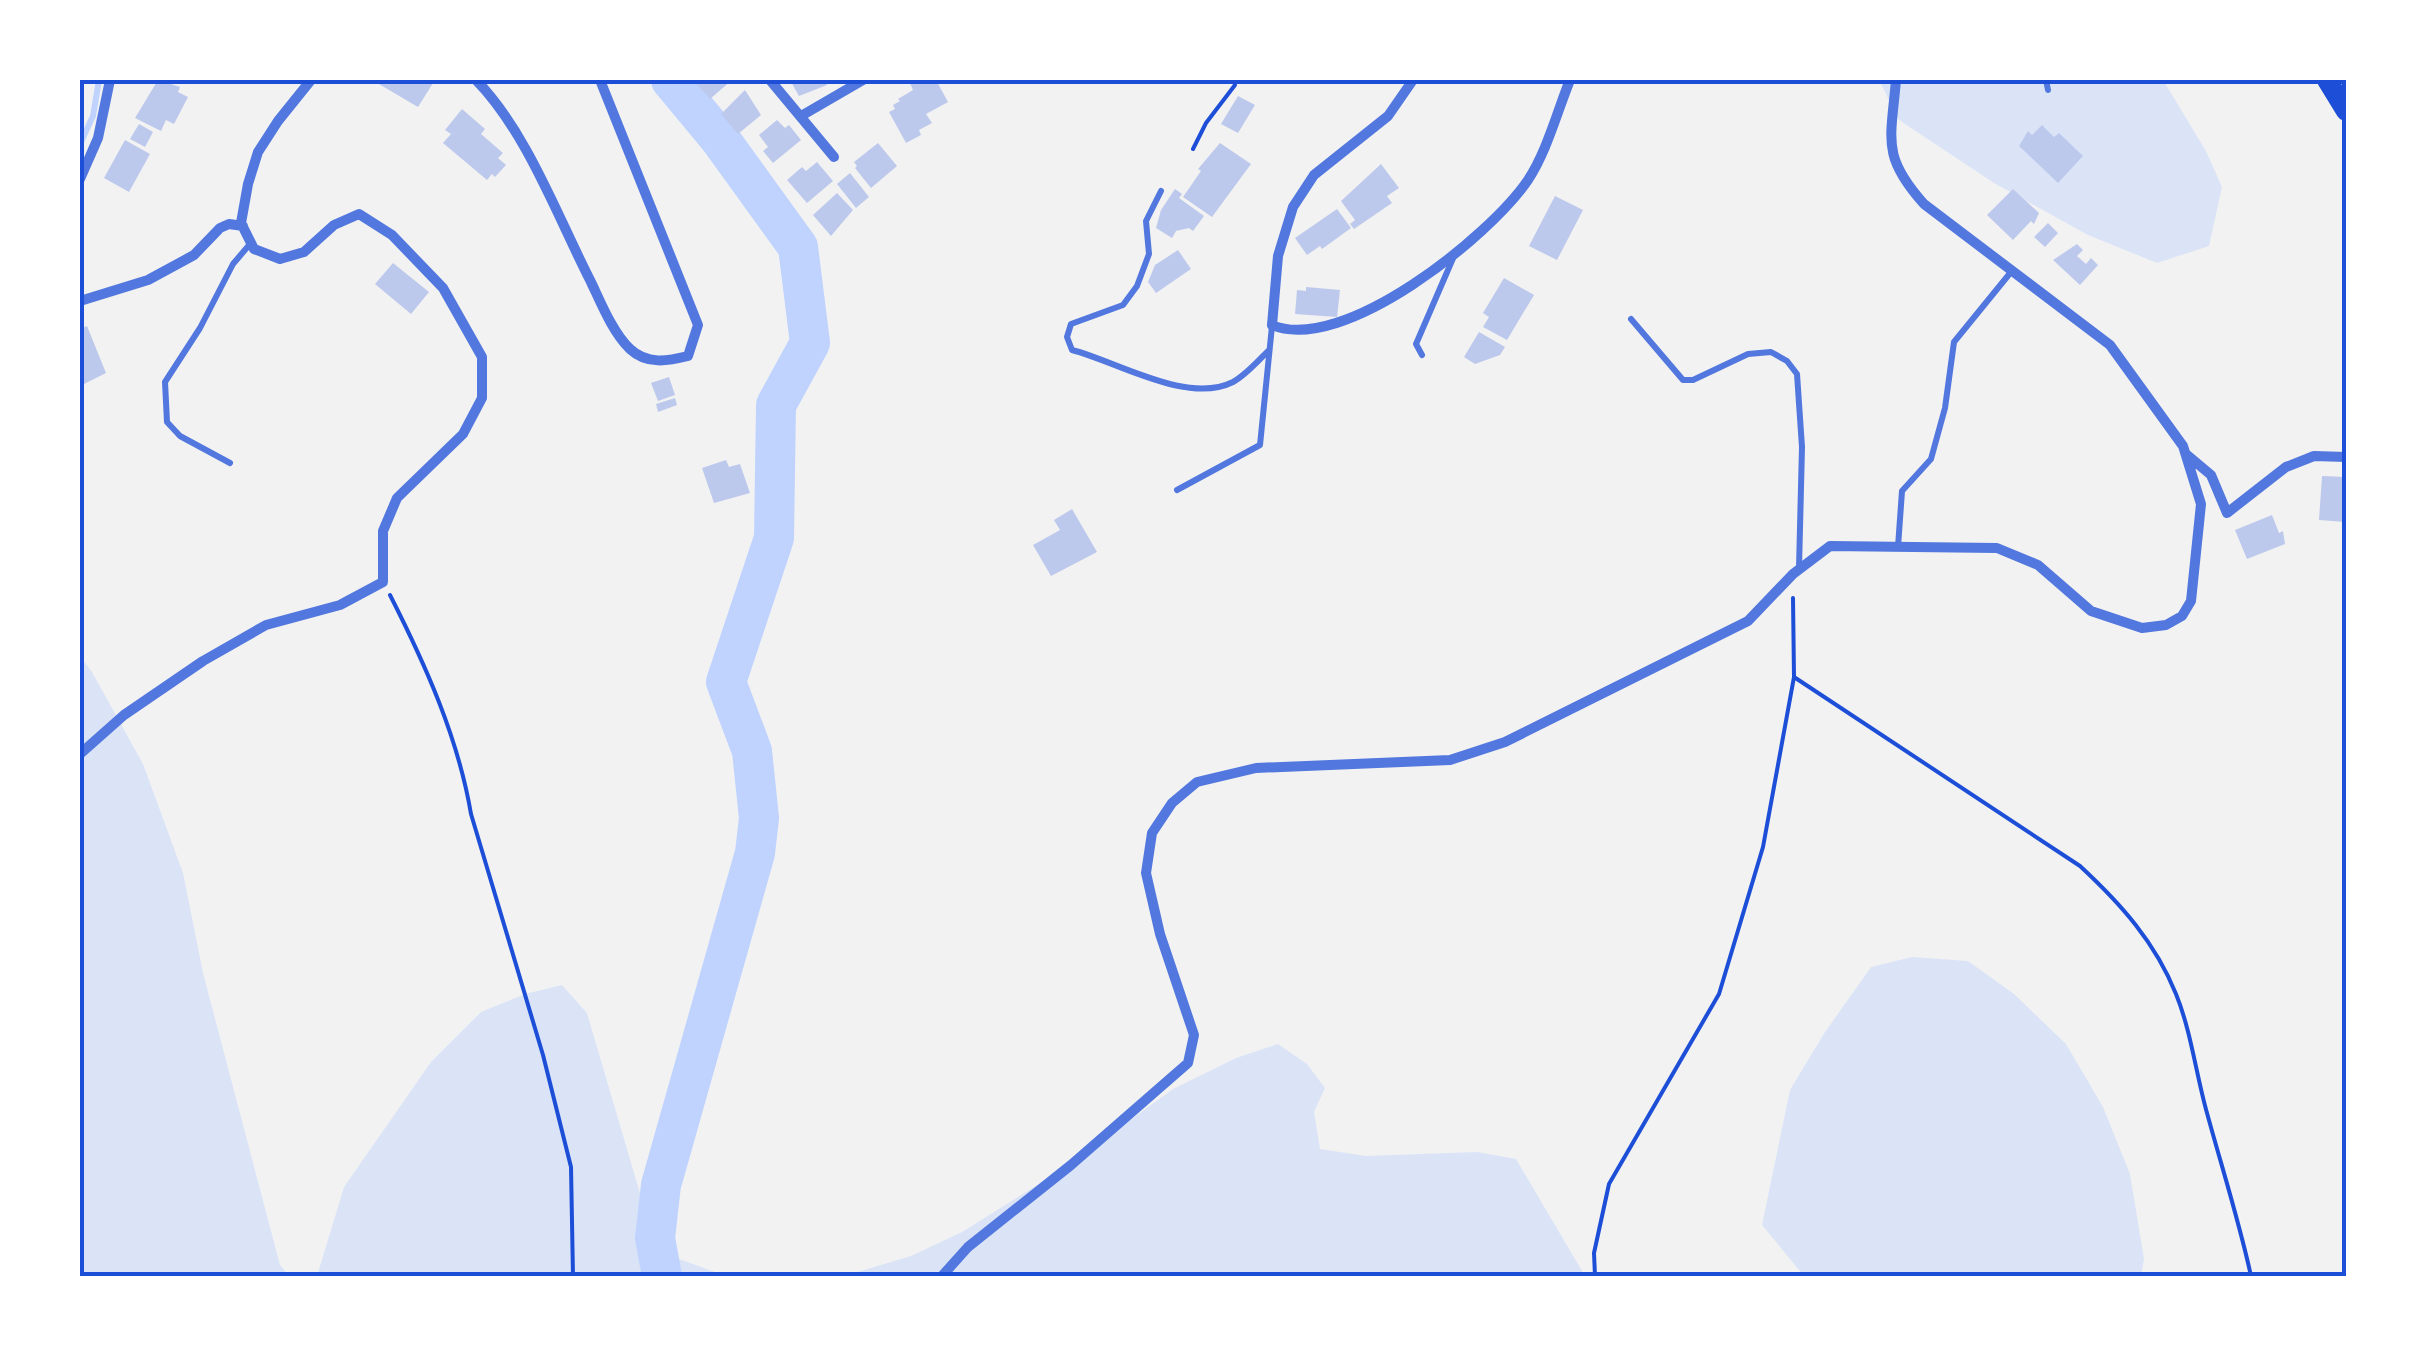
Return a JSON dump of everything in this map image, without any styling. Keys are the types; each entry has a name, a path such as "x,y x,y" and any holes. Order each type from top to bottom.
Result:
{"main road":[{"path":"2327,80 2346,111"}],"street":[{"path":"80,179 98,138 110,80"},
{"path":"80,754 124,716 266,625 340,605 383,582 383,530 398,498 463,434 482,398 482,357 443,288 392,236 359,214 334,225 304,252 280,259 251,243 242,226 248,184 258,152 311,80"},
{"path":"476,80 489,93 526,152 607,314 630,350 660,363 688,356 698,325 600,80"},
{"path":"770,80 834,157"},
{"path":"801,116 863,80"},
{"path":"1414,80 1388,116 1314,175 1293,207 1278,256 1272,325 1288,332 1321,330 1406,290 1456,250 1504,210 1530,177 1570,80"},
{"path":"942,1276 979,1237 1071,1165 1188,1063 1194,1035 1160,934 1146,873 1152,833 1172,803 1197,782 1256,768 1450,760 1505,742 1748,620 1796,571 1830,546 1997,548 2038,564 2091,611 2142,628 2166,626 2182,616 2190,601 2202,504 2185,453 2147,392 2110,345 1924,204 1902,180 1890,150 1896,80"},
{"path":"80,301 148,280 194,255 220,228 229,224 242,226"},
{"path":"2185,453 2211,475 2227,514 2286,468 2314,456 2346,456"}],"lane":[{"path":"2046,80 2048,90"},
{"path":"1162,190 1146,221 1149,254 1137,286 1123,305 1071,324 1066,337 1072,350 1156,382 1203,387 1232,382 1270,350"},
{"path":"230,463 180,436 167,422 165,382 200,328 233,264 251,243"},
{"path":"1422,355 1416,344 1456,250"},
{"path":"1898,547 1902,491 1930,460 1945,408 1954,342 2012,270"},
{"path":"1630,319 1683,380 1693,380 1748,354 1771,352 1788,361 1796,374 1802,447 1796,571"},
{"path":"1177,490 1260,445 1272,325"}],"path":[{"path":"1194,149 1206,123 1235,85 1234,80"},
{"path":"1595,1276 1594,1253 1609,1184 1719,994 1763,846 1794,677 1796,571"},
{"path":"383,582 420,654 465,776 471,814 544,1055 571,1167 572,1276"},
{"path":"1794,677 2080,866 2121,904 2150,943 2176,996 2237,1210 2251,1276"}],"shaded area":[{"path":"1879,80 2163,80 2206,151 2222,187 2209,246 2157,263 2088,235 1994,183 1899,120"},
{"path":"80,656 143,764 183,873 203,973 280,1265 289,1276 80,1276"},
{"path":"1912,957 1968,961 2014,994 2066,1044 2103,1107 2130,1174 2144,1259 2141,1276 1804,1276 1762,1225 1790,1090 1871,967"},
{"path":"562,985 587,1013 657,1251 726,1276 317,1276 344,1187 431,1062 481,1012 525,994"},
{"path":"1278,1044 1307,1064 1325,1088 1314,1112 1320,1149 1366,1156 1477,1152 1516,1159 1585,1276 844,1276 911,1256 962,1232 1061,1170 1173,1089 1236,1058"}],"building":[{"path":"158,80 180,87 178,92 188,97 174,124 166,120 161,131 135,118"},
{"path":"372,80 435,80 418,107"},
{"path":"693,80 732,80 710,99"},
{"path":"790,80 824,80 827,85 799,96"},
{"path":"936,80 948,102 926,114 932,123 906,143 889,112 895,109 893,105 898,99 913,90 910,83"},
{"path":"745,90 761,115 738,134 721,114"},
{"path":"1238,96 1255,105 1238,133 1221,124"},
{"path":"462,109 485,129 481,134 503,153 498,158 506,165 495,177 492,174 487,180 443,143 451,134 445,130"},
{"path":"777,120 785,128 789,125 801,140 773,163 763,151 768,147 759,135"},
{"path":"139,124 153,132 145,147 130,139"},
{"path":"2042,125 2054,137 2059,133 2083,156 2058,183 2019,146 2028,131 2032,135"},
{"path":"125,140 150,154 129,192 104,178"},
{"path":"878,143 897,166 871,188 854,162"},
{"path":"1220,143 1251,164 1212,217 1183,197 1201,171 1198,169"},
{"path":"817,162 833,181 807,203 787,180 802,167 806,171"},
{"path":"1381,164 1399,188 1387,196 1392,203 1354,229 1350,224 1355,220 1341,201"},
{"path":"850,173 869,197 856,208 837,184"},
{"path":"1175,189 1182,194 1179,198 1204,216 1193,231 1176,231 1172,238 1156,228 1161,210"},
{"path":"2013,189 2039,213 2034,224 2031,221 2013,240 1987,215"},
{"path":"837,193 853,210 831,236 813,215"},
{"path":"1555,196 1583,210 1557,260 1529,246"},
{"path":"1337,209 1351,228 1307,255 1295,238"},
{"path":"2048,223 2058,233 2045,247 2034,237"},
{"path":"2077,244 2083,250 2077,256 2086,264 2091,258 2098,265 2080,285 2053,260"},
{"path":"1178,250 1191,269 1156,293 1148,282 1155,265"},
{"path":"393,263 429,292 411,314 375,284"},
{"path":"1504,278 1534,295 1507,340 1483,327 1489,317 1483,313"},
{"path":"1306,287 1340,290 1337,317 1295,314 1297,290 1306,291"},
{"path":"87,326 106,373 80,386 80,329"},
{"path":"1479,332 1505,347 1500,355 1475,364 1464,357"},
{"path":"669,377 675,395 658,401 651,383"},
{"path":"675,398 677,405 658,412 656,404"},
{"path":"726,460 729,467 740,464 750,493 714,503 702,468"},
{"path":"2322,476 2346,477 2346,522 2319,520"},
{"path":"1072,509 1097,552 1051,576 1033,545 1060,530 1054,520"},
{"path":"2272,515 2279,533 2283,531 2285,544 2247,559 2235,530"}],"waterway":[{"path":"80,144 93,116 99,80"},
{"path":"662,1276 655,1238 661,1185 755,853 759,818 752,751 726,682 774,538 776,405 810,343 798,247 720,139 671,80"}]}
